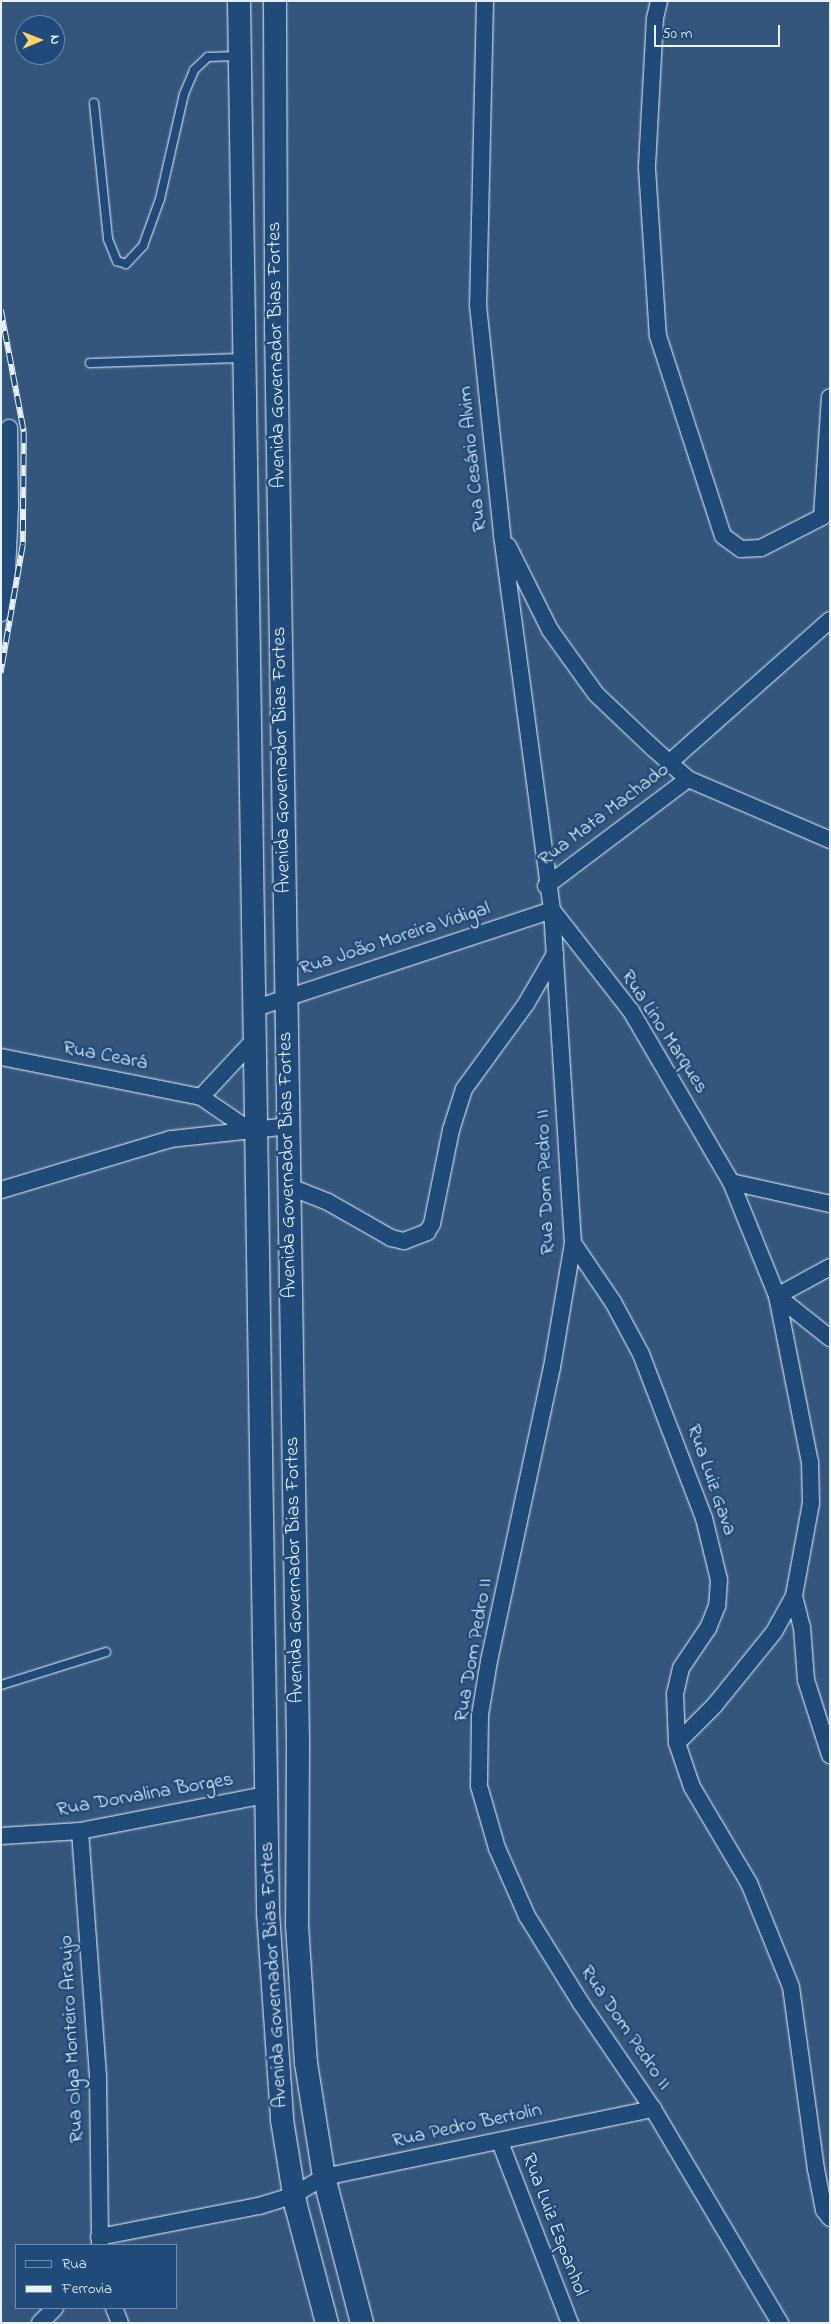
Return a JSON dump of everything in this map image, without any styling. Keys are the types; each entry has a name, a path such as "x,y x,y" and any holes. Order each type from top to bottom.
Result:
{"main road":[{"name":"Avenida Governador Bias Fortes","path":"276,1 276,373 298,1747 297,1925 306,2063 324,2178 362,2323"},
{"name":"Avenida Governador Bias Fortes","path":"239,11 253,1009 251,1128 261,1381 265,1795 274,2031 282,2120 294,2195 310,2266 327,2323"},
{"path":"239,11 253,37 260,36 276,25"},
{"path":"240,66 259,67 275,79"},
{"path":"244,366 276,373"},
{"path":"248,625 280,624"},
{"path":"261,1381 292,1380"},
{"path":"265,1751 298,1747"}],"street":[{"name":"Rua Cesário Alvim","path":"485,1 478,305 502,535 546,886 552,910"},
{"path":"658,1 655,18 648,168 661,345 723,536 741,549 761,548 826,522 830,397"},
{"path":"1,613 7,572 10,505 9,428"},
{"path":"502,535 550,630 596,694 688,779 830,840"},
{"path":"670,762 830,620"},
{"name":"Rua Mata Machado","path":"546,886 688,779"},
{"name":"Rua João Moreira Vidigal","path":"253,1009 552,910"},
{"name":"Rua Dom Pedro II","path":"552,910 573,1243 552,1366 489,1661 480,1715 479,1786 497,1848 527,1916 581,2003 653,2109 780,2323"},
{"name":"Rua Lino Marques","path":"552,910 630,1011 730,1182 777,1296 810,1462 811,1504 794,1596"},
{"path":"290,1187 328,1202 391,1238 404,1241 427,1232 432,1224 449,1136 464,1088 526,1004 555,954"},
{"path":"201,1097 253,1041"},
{"name":"Rua Ceará","path":"1,1057 201,1097 251,1128"},
{"path":"1,1190 83,1163 171,1139 251,1128 288,1126"},
{"path":"730,1182 830,1204"},
{"name":"Rua Luiz Gava","path":"573,1243 613,1302 641,1354 693,1484 714,1555 719,1580 717,1606 708,1628 681,1668 676,1693 677,1743 692,1787 749,1883 791,1986 816,2169 824,2210 830,2218"},
{"path":"830,1267 777,1296 830,1338"},
{"path":"677,1743 714,1706 774,1632 794,1596"},
{"path":"794,1596 802,1627 806,1680 830,1755"},
{"name":"Rua Dorvalina Borges","path":"1,1836 80,1831 265,1795"},
{"name":"Rua Olga Monteiro Araujo","path":"80,1831 98,2076 100,2241"},
{"name":"Rua Pedro Bertolin","path":"100,2241 192,2222 294,2195 324,2178 653,2109"},
{"name":"Rua Luiz Espanhol","path":"500,2142 570,2323"},
{"path":"40,2323 54,2309"},
{"path":"114,2309 120,2323"}],"lane":[{"path":"94,103 108,239 117,261 126,264 143,246 160,198 184,94 194,70 208,57 240,66"},
{"path":"90,362 244,366"},
{"path":"1,1685 106,1652"}],"railway":[{"path":"1,310 24,432 23,545 1,673"}]}
